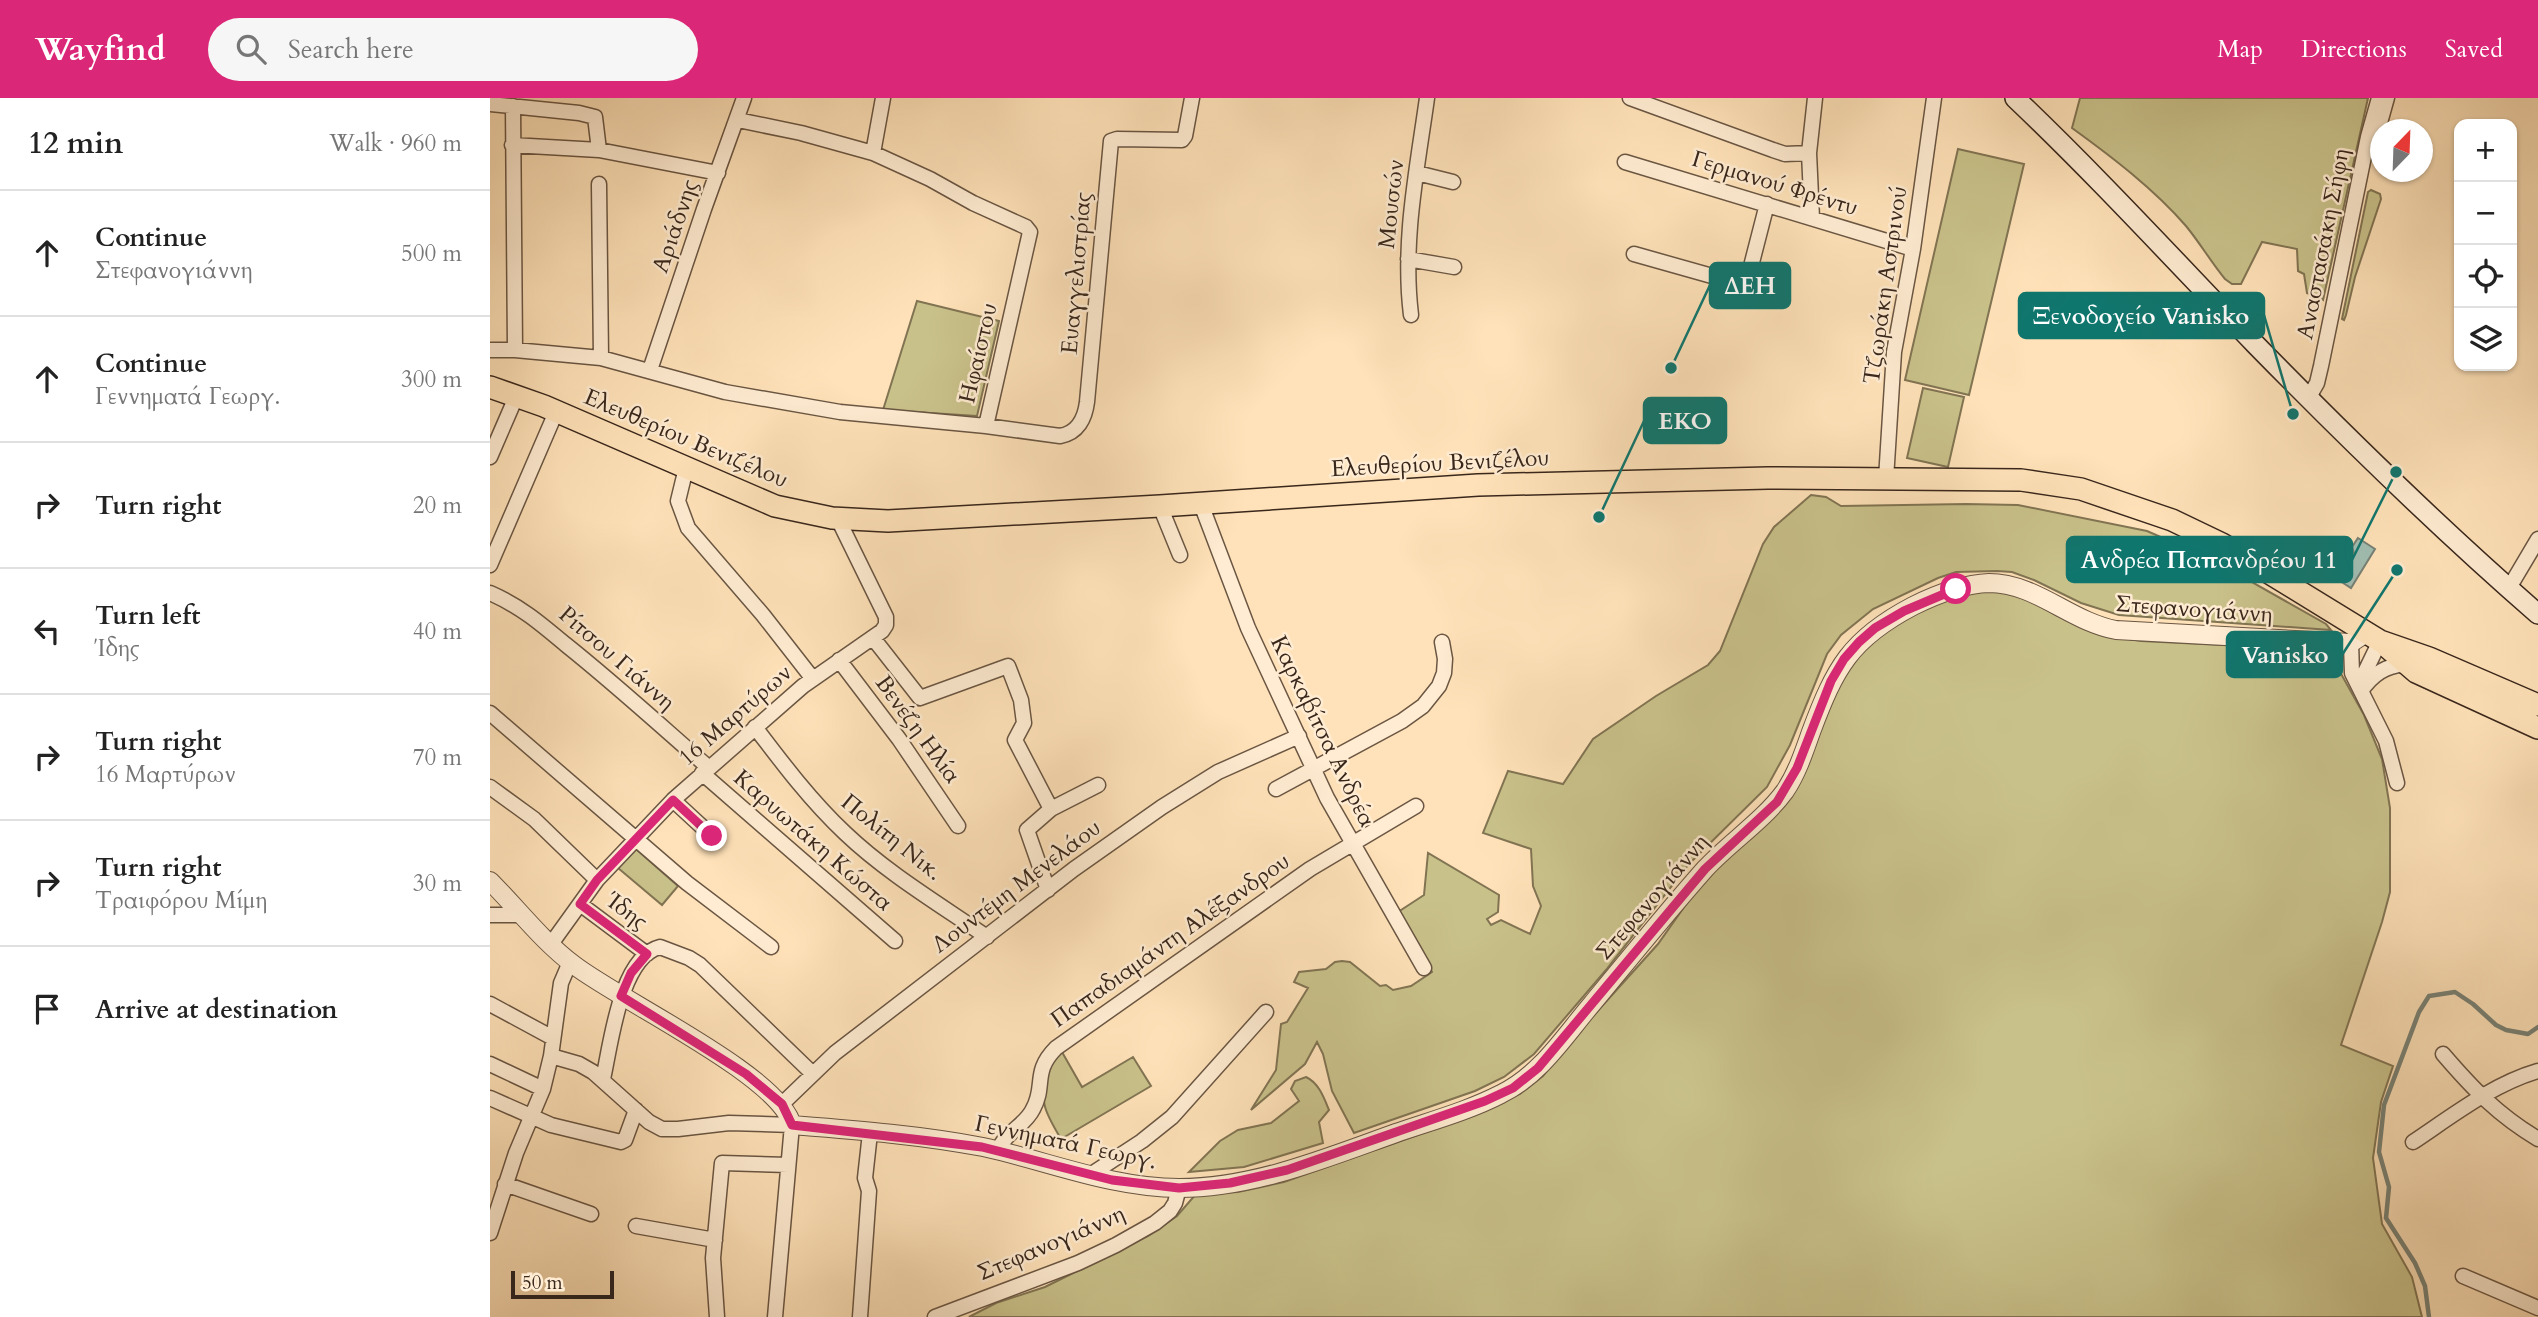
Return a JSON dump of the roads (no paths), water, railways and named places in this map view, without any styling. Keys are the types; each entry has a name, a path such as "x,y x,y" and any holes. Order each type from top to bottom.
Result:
{"main road":[{"path":"2015,98 2429,516 2538,614"},
{"name":"Ελευθερίου Βενιζέλου","path":"490,387 504,390 775,506 838,519 888,521 1478,485 1720,479 2021,480 2064,486 2128,503 2207,536 2366,639"},
{"path":"2366,639 2428,678 2538,728"},
{"path":"2366,639 2442,663 2538,705"}],"street":[{"name":"Αριάδνης","path":"650,370 744,98"},
{"path":"873,153 883,98"},
{"name":"Ευαγγελιστρίας","path":"986,426 1060,436 1079,426 1087,401 1110,144 1117,139 1182,140 1192,98"},
{"name":"Μουσών","path":"1411,315 1409,228 1427,98"},
{"path":"1630,98 1780,153 1809,153"},
{"path":"1812,218 1809,153 1815,98"},
{"name":"Τζωράκη Αστρινού","path":"1886,479 1894,352 1913,249 1934,98"},
{"name":"Αναστασάκη Σήφη","path":"2309,397 2315,388 2321,366 2368,137 2379,98"},
{"path":"2383,119 2389,98"},
{"path":"490,104 595,117 599,150"},
{"path":"513,106 515,349"},
{"name":"Ηφαίστου","path":"490,350 515,349 601,358 725,392 840,412 986,426 1030,232 1026,227 873,153 801,133 738,120"},
{"path":"512,145 599,150 718,173"},
{"name":"Γερμανού Φρέντυ","path":"1625,162 1913,249"},
{"path":"1417,173 1453,182"},
{"path":"599,184 601,358"},
{"path":"1634,254 1744,285 1767,204"},
{"path":"1408,259 1454,267"},
{"path":"490,457 516,397"},
{"path":"490,565 556,412"},
{"path":"686,468 678,501 688,528 813,678"},
{"name":"Καρκαβίτσα Ανδρέα","path":"1201,504 1248,628 1313,770 1351,844 1424,968"},
{"path":"1160,506 1180,555"},
{"path":"838,519 886,617 886,625 873,638 920,698 1008,666 1021,699 1024,723 1015,740 1051,809"},
{"path":"2508,588 2538,539"},
{"name":"Στεφανογιάννη","path":"936,1317 1078,1263 1126,1240 1170,1211 1179,1188 1230,1183 1309,1164 1485,1101 1526,1079 1558,1046 1705,869 1777,802 1793,777 1831,681 1849,654 1875,628 1928,599 1964,587 2001,584 2026,591 2091,624 2116,630 2366,639"},
{"name":"Ρίτσου Γιάννη","path":"490,593 520,607 536,619 705,770"},
{"name":"16 Μαρτύρων","path":"551,944 597,880 673,800 813,678 873,638"},
{"path":"2361,691 2365,672 2366,639"},
{"path":"2366,639 2352,673 2386,741 2397,783"},
{"path":"1276,789 1402,721 1423,706 1439,686 1444,673 1442,642"},
{"name":"Βενέζη Ηλία","path":"839,660 899,739 958,826"},
{"path":"2361,691 2377,673 2390,666 2406,665"},
{"path":"490,713 687,883 771,947"},
{"name":"Πολίτη Νικ.","path":"755,727 802,788 844,832 882,864 987,937"},
{"name":"Λουντέμη Μενελάου","path":"782,1104 835,1053 1048,890 1162,807 1218,772 1299,736"},
{"name":"Καρυωτάκη Κώστα","path":"705,770 895,941"},
{"path":"1048,890 1027,830 1051,809 1098,785"},
{"path":"490,787 534,819 597,880"},
{"path":"673,800 712,836"},
{"name":"Παπαδιαμάντη Αλέξανδρου","path":"998,1151 1003,1140 1033,1110 1041,1068 1056,1048 1290,883 1416,806"},
{"path":"490,881 570,962 736,1067 782,1104 792,1125 775,1317"},
{"name":"Ίδης","path":"580,904 651,951 660,947 700,965 813,1074"},
{"path":"490,915 522,915"},
{"path":"604,1079 621,996 631,973 651,951"},
{"path":"490,1233 495,1201 505,1184 543,1088 551,1056 561,983 570,962"},
{"path":"490,1004 553,1038"},
{"path":"1090,1175 1142,1141 1172,1117 1266,1012"},
{"path":"2443,1054 2481,1098 2509,1121 2538,1139"},
{"path":"551,1056 579,1064 604,1079 649,1122 662,1129 729,1123 792,1125"},
{"path":"490,1064 543,1088"},
{"path":"2413,1142 2481,1098 2538,1071"},
{"path":"490,1098 563,1129 621,1142 625,1140 636,1110"},
{"name":"Γεννηματά Γεωργ.","path":"792,1125 982,1147 1090,1175 1143,1185 1179,1188"},
{"path":"860,1317 869,1191 865,1178 870,1133"},
{"path":"717,1317 713,1258 722,1163 788,1165"},
{"path":"505,1184 591,1214"},
{"path":"636,1226 715,1240"},
{"path":"2463,1276 2538,1308"}],"waterway":[{"path":"2429,1317 2425,1286 2415,1263 2386,1218 2389,1187 2379,1152 2384,1105 2419,1012 2429,996 2455,992 2506,1030 2528,1034 2538,1027"}],"place":[{"name":"ΔΕΗ","path":"1671,368"},
{"name":"Ξενοδοχείο Vanisko","path":"2293,414"},
{"name":"Ανδρέα Παπανδρέου 11","path":"2396,472"},
{"name":"EKO","path":"1599,517"},
{"name":"Vanisko","path":"2397,570"}]}
